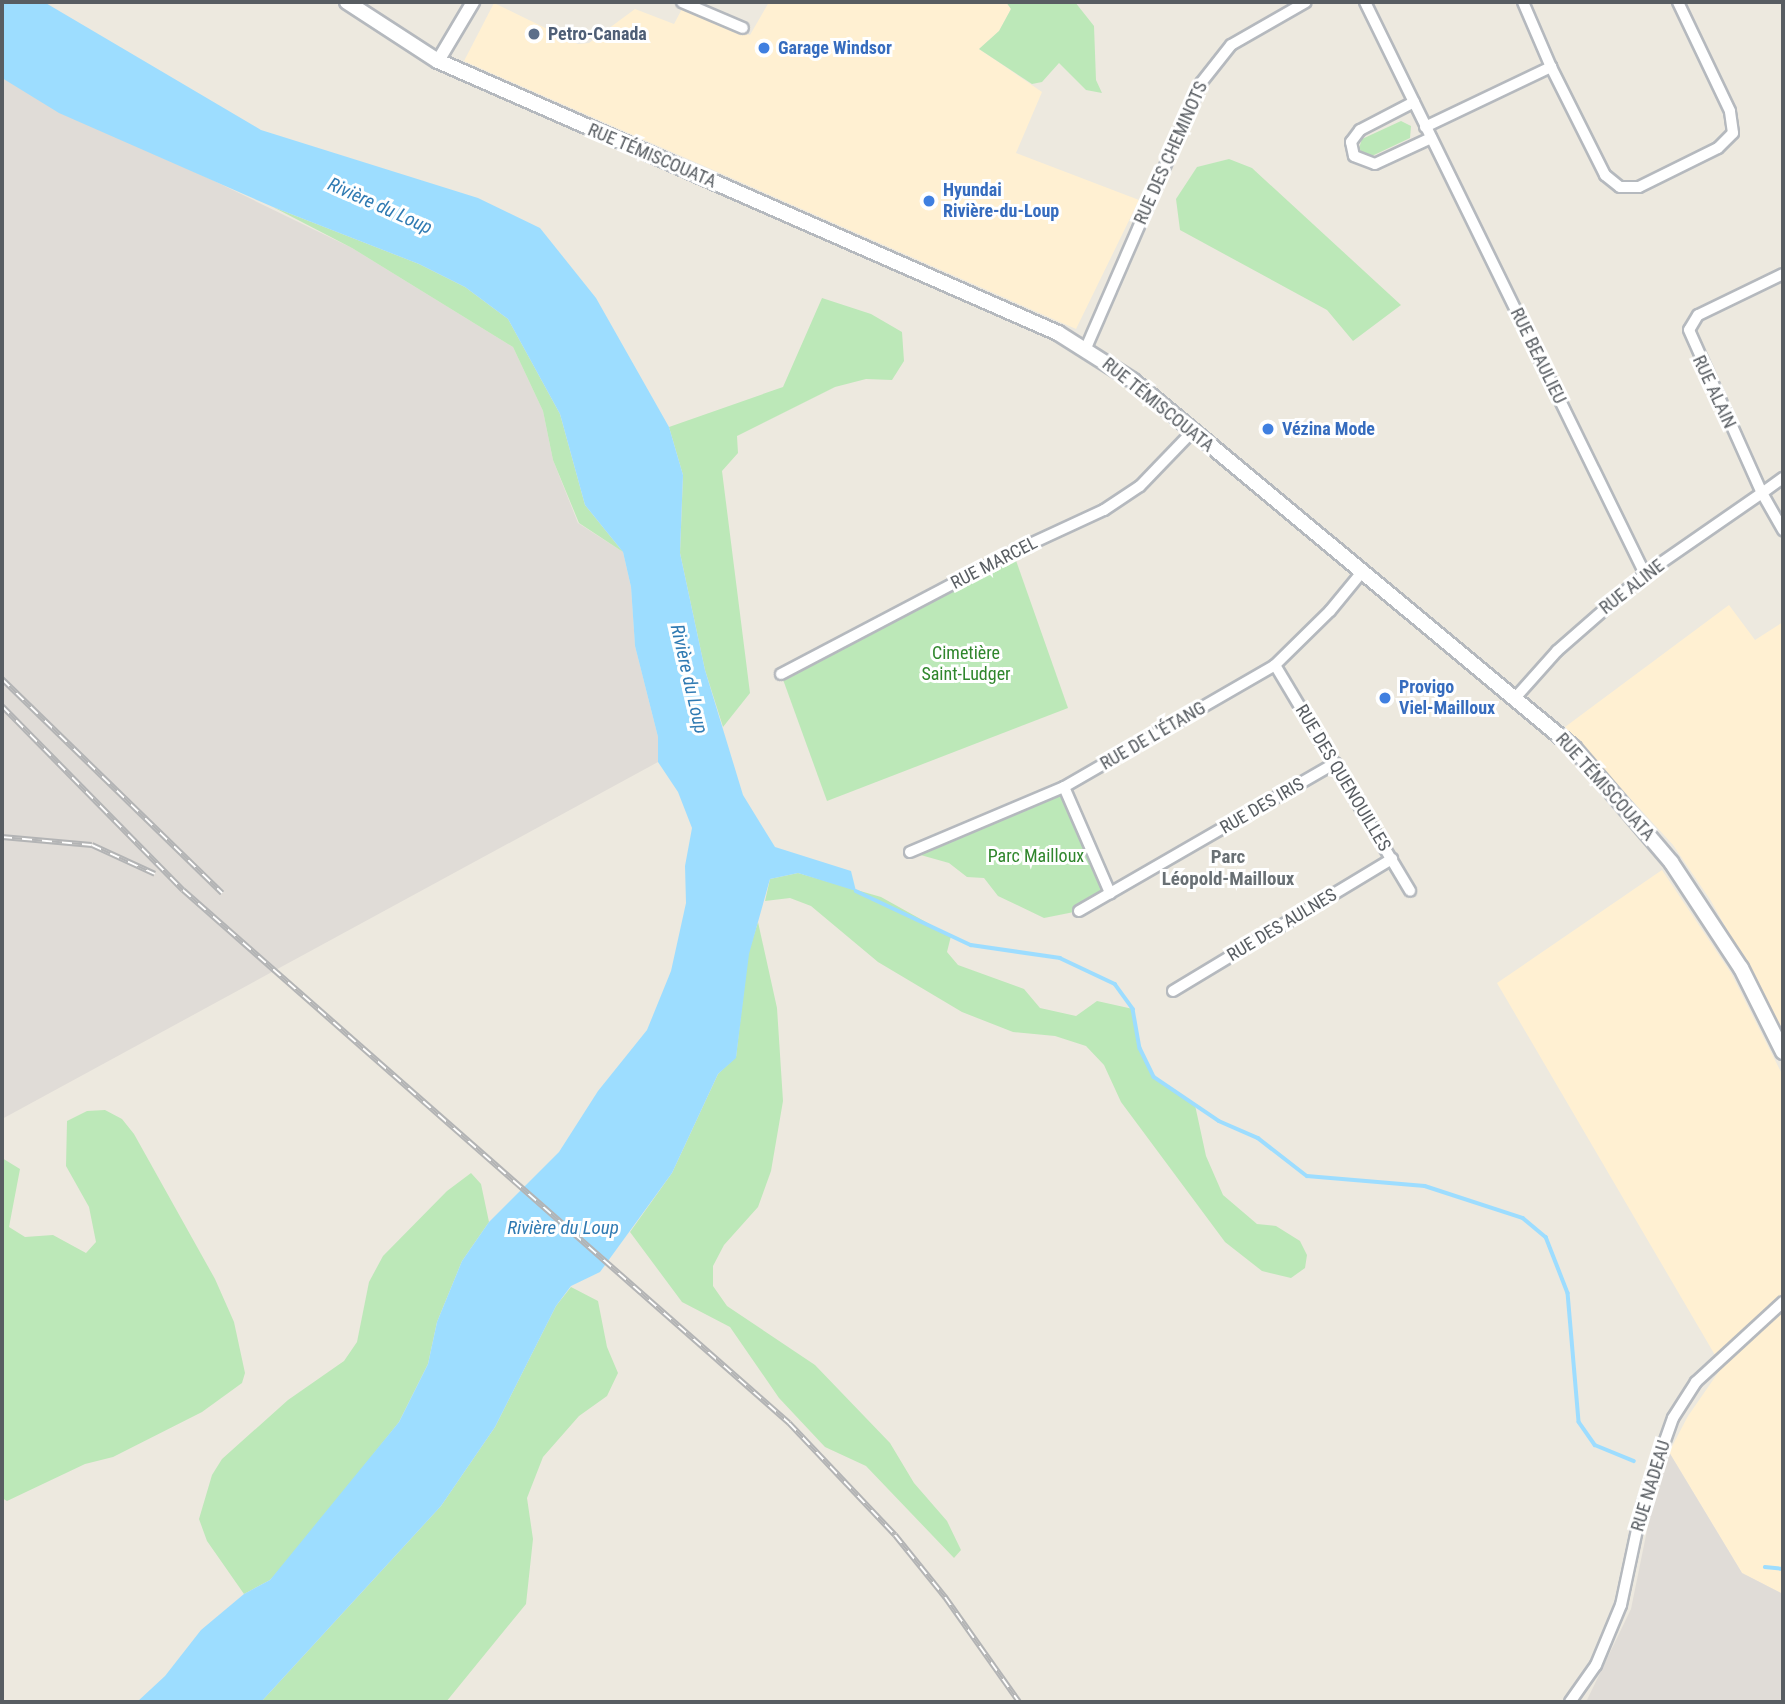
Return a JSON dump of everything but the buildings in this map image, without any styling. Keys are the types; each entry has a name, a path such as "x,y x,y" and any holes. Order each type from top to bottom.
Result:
{"main road":[{"name":"RUE TÉMISCOUATA","path":"347,2 438,61 1086,348 1132,380 1574,748 1671,862 1741,968 1783,1052"}],"street":[{"path":"438,61 473,2"},
{"path":"682,2 743,28"},
{"name":"RUE DES CHEMINOTS","path":"1086,348 1201,83 1231,45 1306,2"},
{"name":"RUE BEAULIEU","path":"1365,2 1645,574"},
{"path":"1523,2 1551,66 1612,183 1639,187 1718,148 1733,133 1733,123 1678,2"},
{"path":"1425,127 1551,66"},
{"path":"1414,102 1360,130 1351,142 1354,156 1375,164 1431,138"},
{"name":"RUE ALAIN","path":"1762,493 1689,330 1698,315 1783,274"},
{"name":"RUE MARCEL","path":"781,674 1013,552 1104,510 1140,486 1192,432"},
{"path":"1783,478 1762,493 1783,530"},
{"name":"RUE ALINE","path":"1516,697 1558,651 1645,574 1762,493"},
{"name":"RUE DE L'ÉTANG","path":"910,852 1063,787 1275,665 1331,611 1362,572"},
{"name":"RUE DES QUENOUILLES","path":"1275,665 1410,891"},
{"name":"RUE DES IRIS","path":"1079,911 1335,763"},
{"path":"1063,787 1110,893"},
{"name":"RUE DES AULNES","path":"1173,991 1392,859"},
{"name":"RUE NADEAU","path":"1570,1702 1596,1665 1621,1605 1642,1506 1673,1418 1696,1382 1783,1302"}],"shaded area":[{"path":"769,2 1006,2 1011,9 999,31 979,49 1042,92 1016,153 1139,200 1076,329 464,61 494,3 578,44 589,43 635,9 674,24 683,7 750,35"},
{"path":"2,78 352,248 513,347 543,411 553,460 578,523 623,552 631,587 635,646 658,737 658,762 2,1119"},
{"path":"1729,605 1755,640 1783,622 1783,1030 1711,901 1673,845 1565,727"},
{"path":"1662,870 1731,973 1783,1076 1783,1594 1742,1573 1669,1452 1688,1416 1722,1367 1497,983"},
{"path":"1669,1452 1742,1573 1783,1594 1783,1702 1586,1702 1631,1609 1654,1496"}],"green space":[{"path":"1006,2 1075,2 1094,26 1096,80 1102,93 1086,90 1059,63 1042,82 1032,84 979,49 999,31 1011,9"},
{"path":"1401,121 1411,126 1410,138 1372,156 1364,155 1359,148 1362,139"},
{"path":"1229,159 1252,168 1401,305 1353,341 1327,310 1180,230 1176,199 1197,167"},
{"path":"273,207 419,264 465,287 508,319 560,414 585,505 623,552 579,523 553,460 543,411 513,347 352,248"},
{"path":"822,298 871,314 902,332 904,361 892,380 866,379 835,387 737,436 738,453 722,471 750,693 723,727 705,670 680,553 683,475 669,427 783,387"},
{"name":"Cimetière Saint-Ludger","path":"1013,552 1068,708 827,801 781,674"},
{"name":"Parc Mailloux","path":"1064,787 1110,893 1079,911 1044,918 998,896 984,878 967,877 949,863 910,852"},
{"path":"798,873 881,897 951,936 947,952 958,965 1024,989 1040,1008 1076,1016 1097,1001 1133,1009 1140,1048 1154,1077 1195,1105 1206,1156 1223,1195 1257,1224 1276,1226 1300,1241 1307,1255 1305,1268 1291,1278 1262,1271 1225,1242 1121,1102 1104,1065 1086,1046 1055,1036 1013,1032 962,1012 878,962 811,906 790,898 765,901 770,879"},
{"path":"758,922 777,1008 783,1101 771,1171 758,1207 724,1245 713,1266 713,1286 727,1306 815,1365 890,1443 914,1483 947,1521 961,1550 954,1558 866,1466 825,1447 779,1398 730,1327 682,1302 630,1232 672,1173 718,1074 736,1057 748,954"},
{"path":"105,1110 122,1119 134,1134 215,1279 234,1322 245,1373 242,1383 202,1412 113,1457 85,1464 7,1501 2,1498 2,1158 20,1169 9,1227 25,1237 53,1235 86,1253 96,1242 89,1207 66,1166 67,1121 87,1111"},
{"path":"471,1173 481,1184 489,1222 462,1261 437,1322 428,1364 399,1422 294,1554 270,1580 244,1594 207,1541 199,1519 212,1475 222,1459 288,1400 344,1361 357,1342 369,1282 383,1256 447,1191"},
{"path":"571,1287 598,1301 607,1347 618,1373 607,1396 579,1416 543,1457 527,1498 533,1539 526,1604 446,1702 261,1702 441,1506 495,1427 556,1306"}],"water":[{"name":"Rivière du Loup","path":"2,2 44,2 261,130 478,198 540,228 596,298 669,427 683,475 680,553 705,670 743,795 775,847 851,871 856,891 798,873 770,879 749,954 736,1058 718,1074 672,1173 600,1272 571,1286 556,1306 495,1427 441,1506 261,1702 137,1702 165,1676 201,1630 244,1594 270,1580 399,1422 428,1364 437,1322 462,1261 489,1222 559,1152 598,1091 647,1030 671,971 686,903 685,866 692,828 678,792 658,762 658,737 635,646 631,587 623,552 585,505 560,414 508,319 465,287 419,264 273,207 59,113 2,78"}],"waterway":[{"path":"856,891 971,945 1060,958 1115,984 1133,1009 1140,1048 1154,1077 1219,1121 1258,1138 1307,1176 1425,1186 1523,1218 1546,1237 1568,1293 1579,1422 1595,1445 1634,1461"},
{"path":"1765,1567 1783,1569"}],"railway":[{"path":"2,679 222,893"},
{"path":"2,706 183,890 789,1423 895,1535 945,1597 1019,1702"},
{"path":"2,837 92,845 155,874"}],"place":[{"name":"Petro-Canada","path":"534,34"},
{"name":"Garage Windsor","path":"764,48"},
{"name":"Hyundai Rivière-du-Loup","path":"929,201"},
{"name":"Vézina Mode","path":"1268,429"},
{"name":"Provigo Viel-Mailloux","path":"1385,698"}],"district":[{"name":"Parc Léopold-Mailloux","path":"1228,868"}]}
